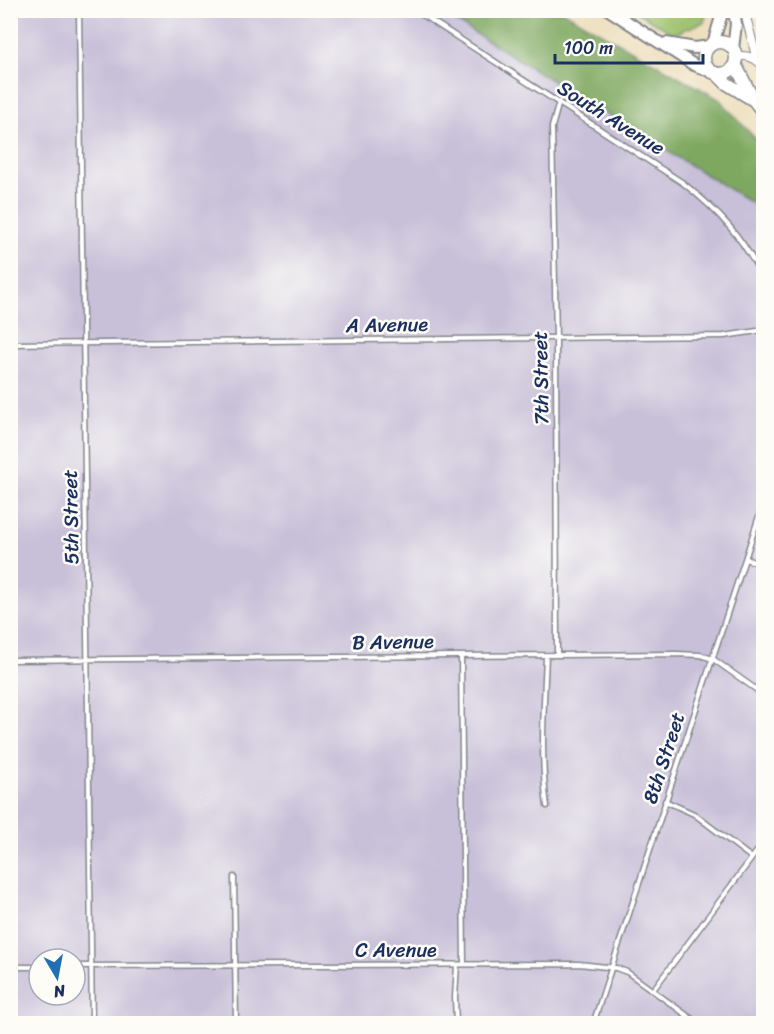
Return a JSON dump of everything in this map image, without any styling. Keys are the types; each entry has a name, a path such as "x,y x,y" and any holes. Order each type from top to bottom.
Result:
{"main road":[{"path":"609,10 694,65 713,72 725,73 735,57 734,10"},
{"path":"723,10 704,59 713,72 726,83 753,99"},
{"path":"660,42 695,48 726,44 735,57 753,99 764,113"}],"street":[{"path":"746,18 757,60"},
{"path":"735,57 742,56 757,60 764,67"}],"lane":[{"name":"5th Street","path":"79,10 92,1023"},
{"name":"South Avenue","path":"415,10 660,167 708,202 726,220 743,243 764,280"},
{"name":"7th Street","path":"557,655 556,339 552,127 559,102"},
{"name":"A Avenue","path":"10,344 724,336 764,330"},
{"name":"8th Street","path":"593,1023 764,501"},
{"path":"745,560 764,566"},
{"name":"B Avenue","path":"10,660 700,655 713,659 764,695"},
{"path":"461,656 464,964"},
{"path":"546,656 543,764 547,806"},
{"path":"665,801 694,814 752,858"},
{"path":"653,990 764,842"},
{"path":"234,877 236,1023"},
{"name":"C Avenue","path":"87,966 579,964 612,967 627,972 699,1023"},
{"path":"456,1023 457,965"},
{"path":"10,967 27,967"}],"shaded area":[{"path":"10,11 439,11 763,210 763,1023 11,1023"}],"green space":[{"path":"439,11 562,11 719,99 763,147 763,210"},
{"path":"635,11 707,11 704,22 674,34"}]}
